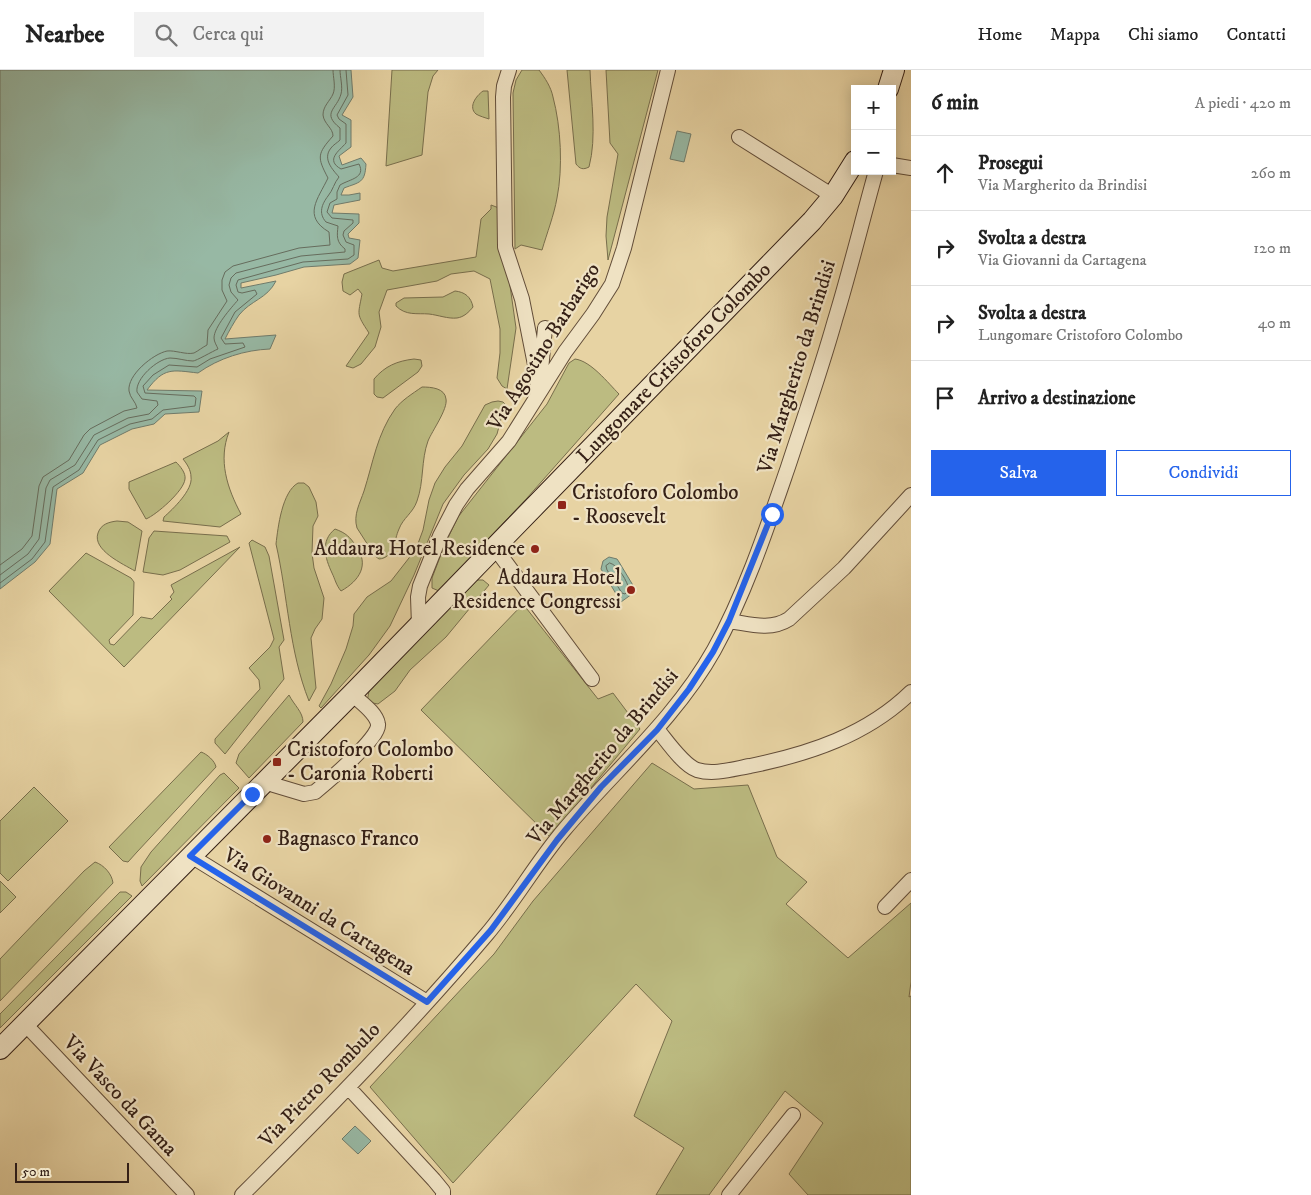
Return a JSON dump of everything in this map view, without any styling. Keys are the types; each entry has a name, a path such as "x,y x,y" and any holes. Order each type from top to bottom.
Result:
{"main road":[{"name":"Lungomare Cristoforo Colombo","path":"0,1049 352,694 812,221 833,196 851,167"}],"street":[{"path":"509,70 503,97 505,247 524,307 537,375 538,395"},
{"name":"Via Agostino Barbarigo","path":"419,625 418,597 420,586 447,519 467,489 509,441 565,352 594,314 612,284 624,248 668,70"},
{"path":"739,137 833,196"},
{"path":"896,166 911,168"},
{"name":"Via Margherito da Brindisi","path":"427,1002 491,930 562,833 601,787 657,730 689,689 713,652 729,621 772,514 835,321 875,175"},
{"path":"538,395 545,328"},
{"path":"729,621 768,626 780,625 789,620 844,568 911,495"},
{"path":"495,548 592,679"},
{"path":"657,730 684,760 695,769 711,773 732,770 789,758 827,745 854,733 882,717 911,692"},
{"path":"264,782 304,794 315,792 368,743 378,731 378,722 352,694"},
{"name":"Via Giovanni da Cartagena","path":"190,856 427,1002"},
{"path":"885,907 911,880"},
{"name":"Via Pietro Rombulo","path":"242,1195 348,1087 427,1002"},
{"name":"Via Vasco da Gama","path":"25,1024 187,1195"},
{"path":"348,1087 434,1180 443,1191 442,1195"},
{"path":"729,1195 793,1114"}],"shaded area":[{"path":"392,70 438,70 433,76 428,92 422,155 386,166"},
{"path":"522,70 539,70 548,83 556,109 559,134 559,186 554,211 542,250 521,245 515,249 513,93 516,80"},
{"path":"567,70 590,70 593,144 589,167 583,169 576,164"},
{"path":"606,70 658,70 608,260 607,217 618,154 610,143"},
{"path":"483,91 488,91 489,119 476,114 473,108 476,99"},
{"path":"491,205 499,208 516,328 507,389 502,386 497,378 500,329 490,279 474,271 451,274 437,281 387,290 379,312 381,327 375,347 361,364 353,368 346,366 369,333 359,314 362,294 358,289 350,295 343,291 342,282 344,274 379,260 382,268 393,271 476,257 481,219 491,209"},
{"path":"455,291 467,296 471,300 473,307 466,314 457,318 408,313 396,306 396,303 404,298 443,297"},
{"path":"414,359 421,360 422,366 418,372 383,398 377,397 374,394 374,379 387,367"},
{"path":"575,359 593,368 619,394 527,498 439,591 432,588 432,578 458,517 547,404 569,363"},
{"path":"422,387 433,388 443,392 446,403 428,441 424,456 421,486 415,505 401,525 391,552 384,558 379,559 375,556 357,528 356,518 358,509 384,428 395,409 407,397"},
{"path":"498,401 505,404 497,434 488,449 464,475 443,504 414,575 390,626 369,655 321,708 319,706 346,649 353,626 354,614 367,597 391,581 416,549 435,483 462,446 485,405"},
{"path":"229,432 224,453 224,463 228,484 241,514 220,527 163,521 164,517 186,493 191,482 190,470 183,459 218,441"},
{"path":"176,462 185,474 180,490 169,502 146,519 129,489 129,482"},
{"path":"298,483 304,483 309,487 316,502 318,516 313,526 312,553 314,568 324,598 322,619 311,638 316,688 309,701 297,663 276,544 285,502 288,494"},
{"path":"117,521 128,522 142,531 135,571 104,551 97,539 101,527"},
{"path":"335,529 352,540 362,560 362,566 357,577 341,591 330,567 325,550 327,539"},
{"path":"154,531 227,536 230,542 180,570 163,575 143,572 149,538"},
{"path":"252,540 265,547 269,556 284,640 279,647 284,679 225,754 215,743 215,739 260,689 259,680 249,668 270,647 274,639 249,543"},
{"path":"240,547 124,667 49,591 86,553 131,578 134,582 133,615 109,640 110,644 114,645 141,617 152,619 172,599 170,597 174,592 171,585"},
{"path":"477,580 483,580 489,585 446,637 410,670 395,691 378,704 367,702 369,691"},
{"path":"523,604 598,699 613,693 640,729 550,837 421,710"},
{"path":"289,695 300,712 303,722 249,778 236,763 239,754"},
{"path":"201,752 214,762 216,767 128,862 123,861 109,847"},
{"path":"652,763 694,789 748,785 777,857 807,882 786,904 848,958 911,903 911,982 909,997 911,996 911,1195 808,1195 789,1174 823,1123 785,1091 709,1195 656,1195 684,1148 634,1116 672,1021 636,984 453,1183 370,1087 494,954 533,901"},
{"path":"224,773 239,788 142,886 140,881 141,867 151,852 220,775"},
{"path":"34,787 68,821 8,881 0,873 0,821"},
{"path":"95,862 107,870 113,883 0,1001 0,959 84,871"},
{"path":"0,881 16,897 0,913"},
{"path":"120,892 126,892 132,896 0,1028 0,1014"}],"water":[{"path":"0,70 351,70 353,97 342,115 351,120 351,147 339,156 342,165 361,158 366,164 361,181 344,188 341,195 360,193 360,200 334,205 332,213 359,214 359,223 348,234 349,238 360,240 358,258 350,264 304,267 241,283 241,288 276,281 264,296 239,315 225,339 276,335 270,349 232,356 198,373 175,371 158,377 147,390 202,391 199,412 165,414 154,424 132,429 100,445 83,473 57,489 50,544 35,562 0,589"},
{"path":"677,131 691,134 684,162 670,159"},
{"path":"609,557 617,559 634,587 632,594 621,602 601,569 603,561"},
{"path":"355,1126 371,1141 358,1154 342,1139"}],"place":[{"name":"Cristoforo Colombo - Roosevelt","path":"562,505"},
{"name":"Addaura Hotel Residence","path":"535,549"},
{"name":"Addaura Hotel Residence Congressi","path":"631,590"},
{"name":"Cristoforo Colombo - Caronia Roberti","path":"277,762"},
{"name":"Bagnasco Franco","path":"267,839"}],"route":[{"path":"252,794 190,856 427,1002 491,930 557,840 601,787 657,730 689,689 713,652 729,621 772,514"}]}
